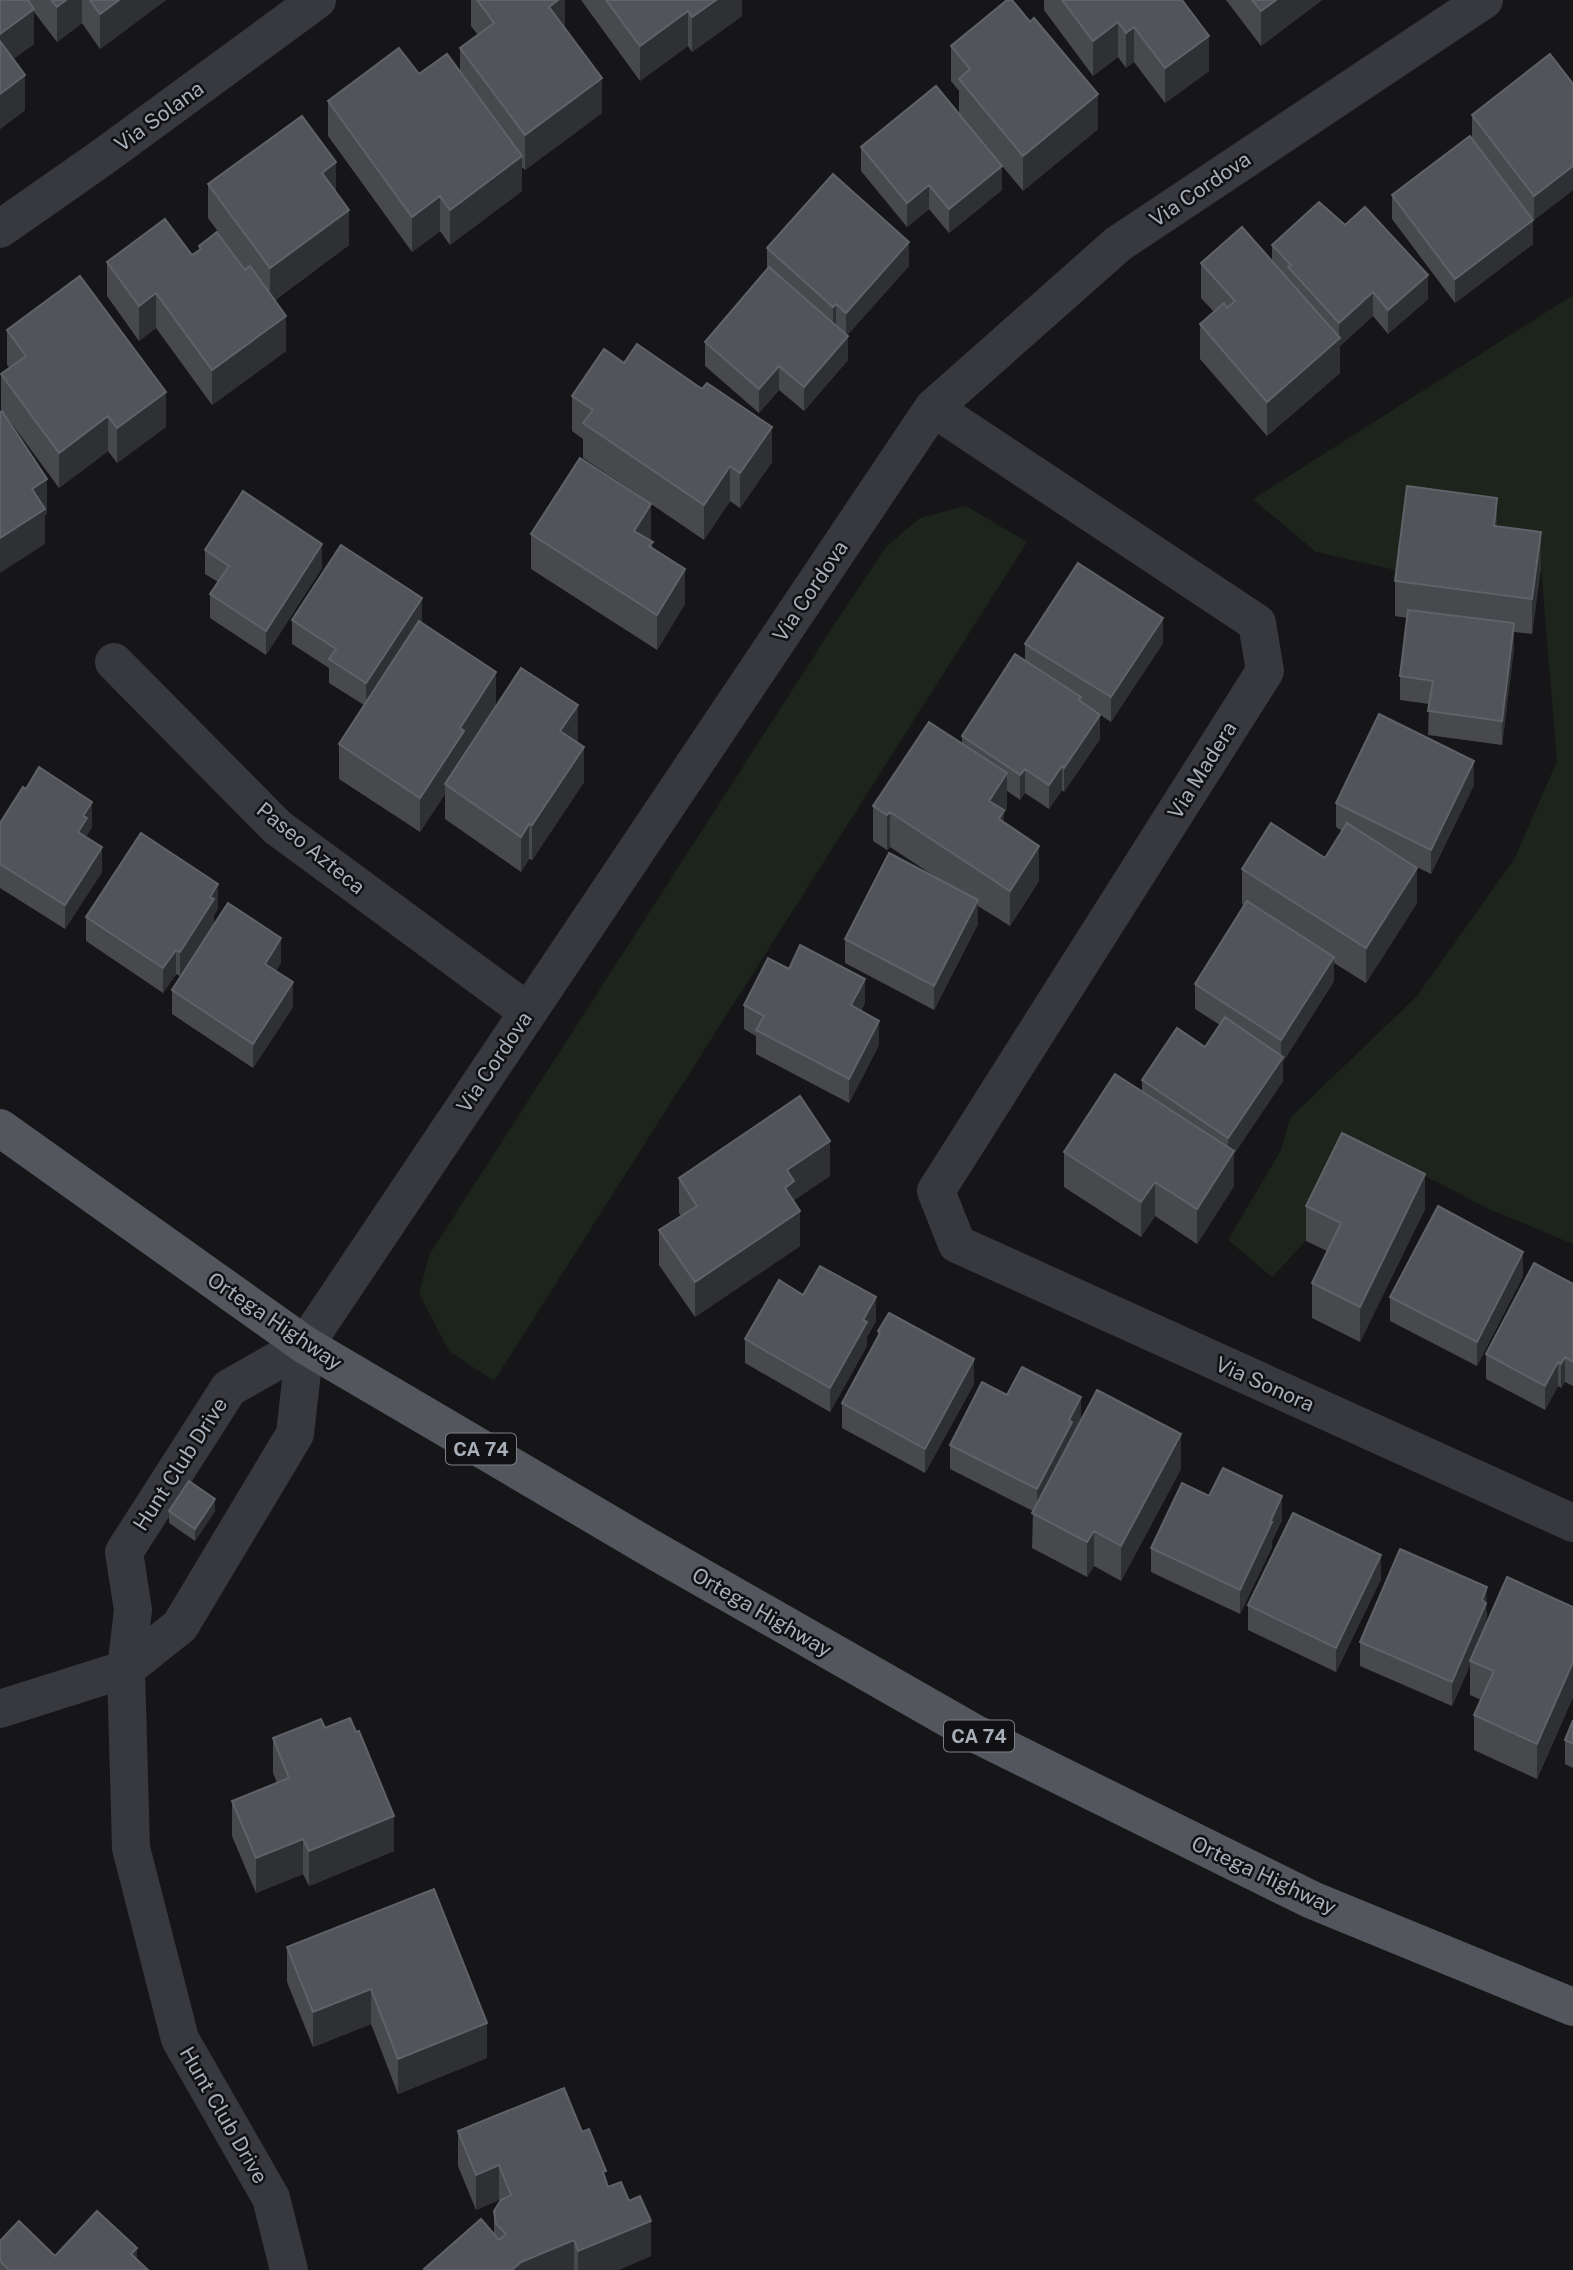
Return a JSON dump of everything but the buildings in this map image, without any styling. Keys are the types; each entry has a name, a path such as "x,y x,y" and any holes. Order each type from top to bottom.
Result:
{"main road":[{"name":"Ortega Highway","path":"0,1128 305,1345 657,1552 974,1733 1312,1900 1573,2007"}],"street":[{"name":"Via Solana","path":"0,229 317,0"},
{"name":"Via Cordova","path":"305,1345 933,408 1118,244 1484,0"},
{"name":"Via Madera","path":"933,408 1257,623 1265,671 936,1191 957,1244"},
{"name":"Paseo Azteca","path":"114,662 277,827 527,1011"},
{"name":"Via Sonora","path":"957,1244 1573,1523"},
{"name":"Hunt Club Drive","path":"289,2270 271,2197 180,2039 131,1848 126,1669 134,1610 124,1552 229,1388 305,1345"},
{"path":"0,1709 126,1669 180,1626 295,1434 305,1345"}],"shaded area":[{"path":"1573,295 1573,1244 1489,1209 1361,1143 1342,1167 1306,1241 1272,1277 1228,1240 1281,1150 1290,1118 1417,996 1515,858 1557,761 1541,567 1400,571 1316,552 1253,499"},
{"path":"966,506 1027,542 494,1381 449,1351 419,1294 429,1255 887,546 920,518"}]}
